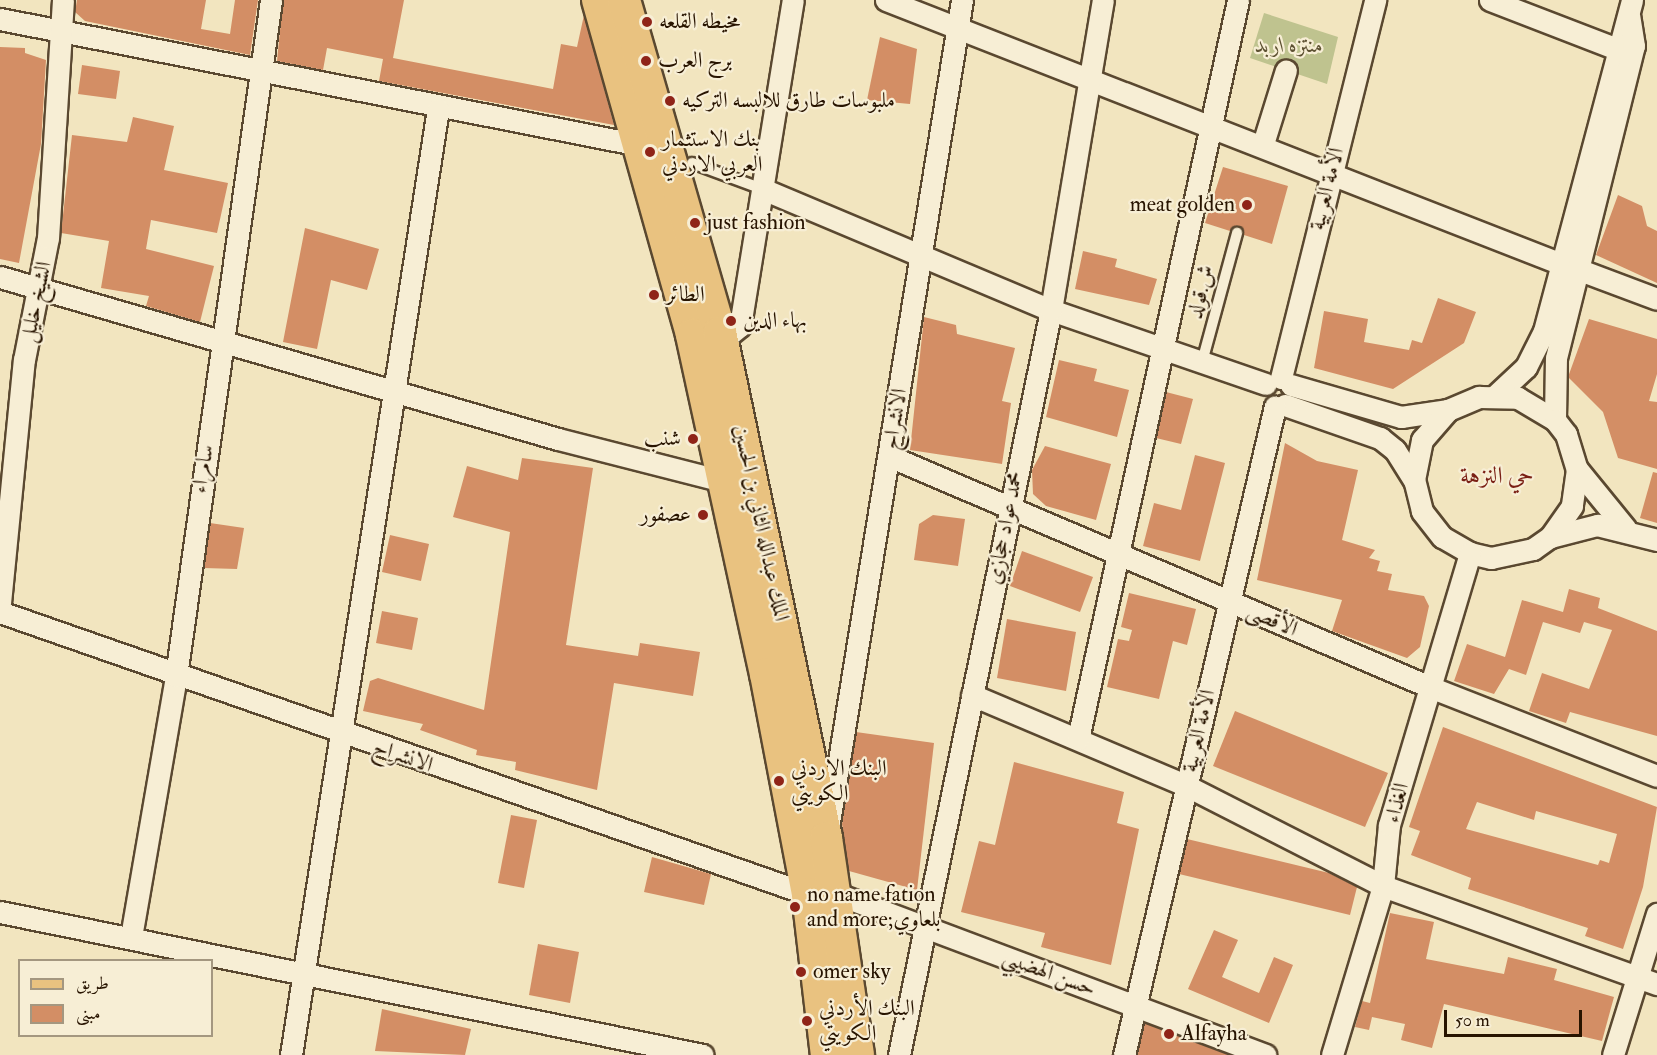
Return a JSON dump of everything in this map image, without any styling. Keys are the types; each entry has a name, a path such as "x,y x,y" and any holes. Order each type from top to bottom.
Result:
{"main road":[{"name":"الملك عبدالله الثاني بن الحسين","path":"598,0 666,153 692,335 723,481 858,1055"},
{"name":"الملك عبدالله الثاني بن الحسين","path":"624,0 666,153 720,332 826,838 820,893 827,1055"}],"street":[{"name":"الشيخ خليل","path":"0,603 24,360 51,213 63,0"},
{"name":"سامراء","path":"132,937 176,676 271,0"},
{"path":"720,332 730,334 740,326 765,190 793,0"},
{"path":"886,0 958,25 1089,80 1332,170 1657,299"},
{"name":"الانشراح","path":"826,838 962,0"},
{"name":"محمد عواد حجازي","path":"899,1055 1051,310 1103,0"},
{"path":"1078,739 1238,0"},
{"name":"الأمة العربية","path":"1124,1055 1229,602 1375,0"},
{"path":"1491,0 1624,52"},
{"path":"1555,420 1556,358 1572,267 1624,52 1630,8"},
{"path":"0,19 438,109 666,153"},
{"path":"1263,144 1286,70"},
{"path":"291,1055 338,733 395,391 438,109"},
{"path":"765,190 1051,310 1202,362 1280,392 1380,438 1395,450 1414,480 1422,512 1442,537 1470,554 1512,556 1550,537 1597,525 1626,529 1657,540"},
{"path":"1496,395 1537,350 1572,267"},
{"path":"0,277 395,391 723,481"},
{"path":"1280,392 1401,417 1448,410 1496,395 1528,402 1555,420 1566,434 1577,469 1626,529"},
{"path":"1414,480 1422,440 1448,410"},
{"name":"الأقصى","path":"889,456 1117,551 1229,602 1430,687 1657,776"},
{"path":"1550,537 1572,506 1577,469"},
{"name":"الغذاء","path":"1332,1055 1383,886 1389,825 1470,554"},
{"name":"الانشراح","path":"0,612 338,733 820,893"},
{"path":"972,695 1187,786 1383,886 1648,980"},
{"name":"حسن الهضيبي","path":"820,893 925,927 1265,1055"},
{"path":"0,912 132,937 303,974 619,1048 703,1055"},
{"path":"1613,1055 1648,980 1657,914"}],"lane":[{"path":"666,153 765,190"},
{"name":"ش.قولد","path":"1202,362 1237,233"}],"green space":[{"name":"منتزه اربد","path":"1264,13 1338,37 1327,84 1250,58"}],"building":[{"path":"77,0 206,0 201,29 230,34 235,0 258,0 250,55 85,21 75,12"},
{"path":"283,0 404,0 393,58 553,89 561,44 577,47 584,15 614,125 379,81 383,59 327,48 323,70 277,61"},
{"path":"880,37 917,49 910,104 867,100"},
{"path":"0,47 25,48 25,53 46,60 41,144 19,263 0,259"},
{"path":"82,65 120,71 116,99 78,94"},
{"path":"133,117 174,126 164,170 228,183 217,233 151,220 146,249 214,266 200,322 146,306 149,296 101,288 109,241 61,233 72,135 127,142"},
{"name":"meat golden","path":"1223,167 1288,186 1272,244 1244,235 1240,226 1230,231 1205,223"},
{"path":"1618,195 1642,206 1647,226 1657,231 1657,283 1596,255"},
{"path":"305,228 379,249 367,290 331,280 317,349 283,342"},
{"path":"1083,251 1117,259 1115,267 1157,279 1149,305 1075,289"},
{"path":"1438,298 1476,312 1464,343 1393,389 1314,368 1324,311 1368,319 1364,342 1409,350 1412,340 1422,343"},
{"path":"924,317 956,325 957,334 1015,348 1002,401 1011,403 1002,464 910,450"},
{"path":"1589,319 1657,339 1657,374 1649,401 1657,402 1657,469 1618,458 1603,412 1568,377"},
{"path":"1059,360 1097,369 1094,381 1129,390 1117,437 1046,417"},
{"path":"1166,392 1193,399 1181,444 1156,438"},
{"path":"1285,443 1317,461 1358,470 1342,540 1375,550 1369,558 1380,561 1377,571 1392,574 1388,590 1424,596 1429,606 1420,647 1407,658 1332,631 1342,600 1257,580"},
{"path":"1045,446 1111,464 1096,520 1046,506 1033,494 1032,470"},
{"path":"1195,455 1225,463 1200,561 1143,546 1154,503 1181,510"},
{"path":"522,458 593,468 566,645 638,656 640,643 700,652 693,696 614,683 597,790 515,770 516,762 476,755 477,750 420,730 423,724 363,711 370,681 378,678 484,710 510,532 453,517 467,466 518,480"},
{"path":"1653,472 1657,473 1657,523 1640,518"},
{"path":"933,515 965,519 958,566 914,560 919,524"},
{"path":"210,523 244,528 237,569 204,568"},
{"path":"390,535 429,544 421,581 382,572"},
{"path":"1022,551 1093,577 1080,612 1010,586"},
{"path":"1569,589 1600,598 1598,608 1657,631 1657,736 1570,712 1566,723 1529,711 1542,673 1589,689 1612,630 1584,622 1580,633 1543,622 1526,675 1509,669 1494,694 1454,681 1467,644 1505,657 1522,600 1563,612"},
{"path":"1129,593 1196,609 1187,645 1173,641 1159,699 1107,687 1118,639 1129,641 1132,630 1121,627"},
{"path":"382,611 418,618 412,650 376,643"},
{"path":"1007,619 1076,632 1066,691 997,678"},
{"path":"1235,711 1388,773 1365,827 1213,766"},
{"path":"1443,727 1657,807 1643,887 1623,949 1585,936 1588,928 1468,889 1471,878 1411,855 1420,831 1409,827","holes":["1477,802 1534,820 1536,811 1617,834 1609,863 1600,860 1598,865 1466,829"]},
{"path":"856,732 934,743 917,890 849,871 842,824"},
{"path":"1014,762 1124,792 1117,823 1139,829 1111,965 1041,947 1045,933 961,912 979,841 995,845"},
{"path":"511,815 537,820 524,888 498,883"},
{"path":"1187,839 1329,873 1357,887 1350,915 1179,874"},
{"path":"652,857 711,874 704,905 644,892"},
{"path":"1390,913 1434,922 1426,959 1504,974 1508,957 1557,969 1554,980 1614,997 1602,1041 1444,1004 1432,1048 1401,1040 1405,1024 1372,1017 1369,1030 1355,1027 1362,1001 1370,1003"},
{"path":"1214,930 1238,940 1222,977 1259,993 1274,957 1293,965 1269,1023 1188,989"},
{"path":"538,944 579,952 570,1003 529,995"},
{"path":"382,1009 471,1029 465,1055 375,1051"},
{"name":"Alfayha","path":"1144,1023 1229,1055 1137,1055"}],"place":[{"name":"مخيطه القلعه","path":"647,22"},
{"name":"برج العرب","path":"646,61"},
{"name":"ملبوسات طارق للالبسه التركيه","path":"670,101"},
{"name":"بنك الاستثمار العربي الاردني","path":"650,152"},
{"name":"meat golden","path":"1247,205"},
{"name":"just fashion","path":"695,223"},
{"name":"الطائر","path":"654,295"},
{"name":"بهاء الدين","path":"731,321"},
{"name":"شنب","path":"693,439"},
{"name":"عصفور","path":"703,515"},
{"name":"البنك الاردني الكويتي","path":"779,781"},
{"name":"no name fation and more;بلعاوي","path":"795,907"},
{"name":"omer sky","path":"801,972"},
{"name":"البنك الأردني الكويتي","path":"807,1021"},
{"name":"Alfayha","path":"1169,1034"}],"district":[{"name":"حي النزهة","path":"1497,476"}]}
